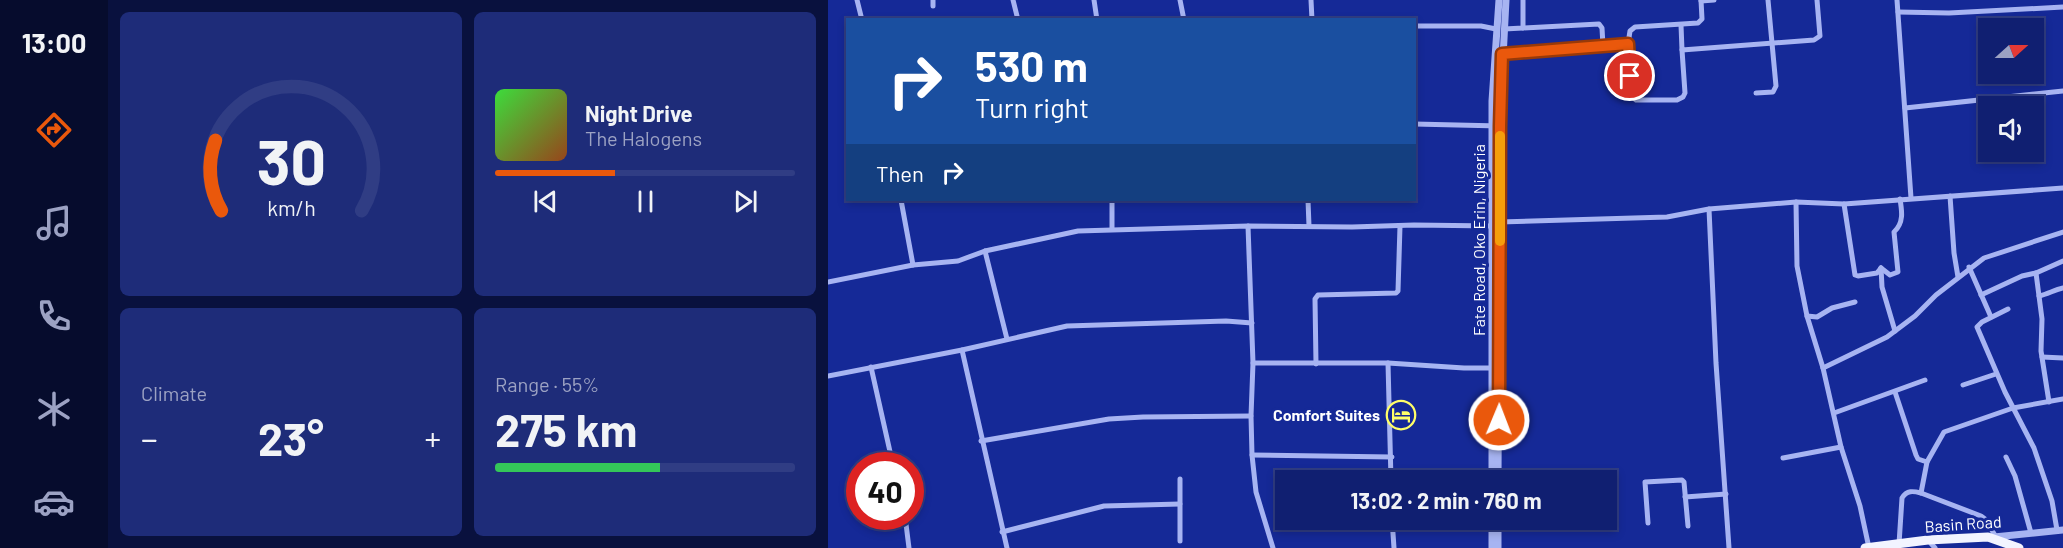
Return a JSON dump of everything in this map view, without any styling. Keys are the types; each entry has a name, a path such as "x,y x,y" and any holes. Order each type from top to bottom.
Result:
{"main road":[{"name":"Basin Road","path":"1867,548 1992,537"},
{"path":"1992,537 2014,547"}],"street":[{"path":"858,0 862,18"},
{"path":"1013,0 1017,18"},
{"path":"1094,0 1097,18"},
{"path":"1180,0 1184,18"},
{"path":"1311,0 1312,18"},
{"name":"Fate Road, Oko Erin, Nigeria","path":"1496,126 1502,54 1499,0"},
{"name":"Fate Road, Oko Erin, Nigeria","path":"1498,470 1496,126 1500,29 1506,0"},
{"path":"1523,0 1523,28"},
{"path":"1681,25 1685,93 1683,97 1677,100 1636,100 1631,96 1628,44 1630,31 1635,27 1693,24 1700,21 1701,1 1714,0"},
{"path":"1756,93 1775,90 1768,0"},
{"path":"1682,50 1819,39 1816,0"},
{"path":"1897,0 1911,198"},
{"path":"1898,12 1949,13 2063,7"},
{"path":"1416,26 1481,26 1500,29 1599,24 1602,28 1602,46"},
{"path":"1502,54 1628,44"},
{"path":"1905,108 2063,91"},
{"path":"1416,124 1496,126"},
{"path":"828,282 913,265 958,261 985,251 1078,231 1248,226 1496,224 1667,217 1708,209 1796,202 1844,204 2063,188"},
{"path":"1950,196 1958,276"},
{"path":"1881,268 1890,275 1898,272 1894,232 1900,226 1900,199"},
{"path":"901,201 913,265"},
{"path":"1112,201 1112,229"},
{"path":"1308,201 1309,226"},
{"path":"1796,202 1797,266 1807,316 1823,368 1841,447 1860,506 1867,548"},
{"path":"1844,204 1855,275 1877,273 1881,268"},
{"path":"1708,209 1716,363 1730,548"},
{"name":"Fate Road, Oko Erin, Nigeria","path":"1492,470 1496,224"},
{"path":"1248,226 1253,363 1252,455 1256,492 1273,548"},
{"path":"1316,364 1314,299 1318,295 1396,293 1398,291 1400,226"},
{"path":"1823,368 1887,337 1915,316 1935,295 1969,267 1984,258 2063,232"},
{"path":"985,251 1007,339"},
{"path":"1981,295 2022,276 2036,273 2063,261"},
{"path":"1969,267 1991,317"},
{"path":"1881,268 1884,294 1895,331"},
{"path":"2036,273 2043,319 2040,343 2049,402"},
{"path":"2039,296 2063,288"},
{"path":"1807,316 1817,317 1832,308 1855,302"},
{"path":"2008,309 1980,323 1977,327 1996,374 2034,448 2060,530"},
{"path":"828,376 962,350 1055,328 1088,324 1226,321 1251,323"},
{"path":"962,350 1007,548"},
{"path":"2042,357 2063,358"},
{"path":"1253,363 1388,363 1494,368"},
{"path":"1388,363 1391,470"},
{"path":"871,367 890,452"},
{"path":"1963,385 1996,374"},
{"path":"1834,413 1925,380"},
{"path":"1895,392 1916,455 1918,459 1927,462"},
{"path":"1922,493 1927,462 1944,432 2013,408 2063,399"},
{"path":"981,441 1109,419 1251,417"},
{"path":"1783,458 1841,447"},
{"path":"1252,455 1392,457"},
{"path":"2006,457 2015,476 2031,533"},
{"path":"1180,479 1180,541"},
{"path":"1648,523 1645,482 1682,480 1688,526"},
{"path":"1894,546 1902,498 1905,493 1912,491 1981,516 1985,519 1992,537"},
{"path":"1685,497 1726,494"},
{"path":"1002,532 1104,506 1180,504"},
{"path":"907,530 909,548"},
{"path":"1393,530 1394,548"},
{"path":"1491,548 1493,530"},
{"path":"1495,530 1498,548"},
{"name":"Basin Road","path":"1992,537 2060,530"}],"slow traffic":[{"path":"1500,136 1500,241"}],"place":[{"name":"Comfort Suites","path":"1401,415"}],"route":[{"path":"1499,420 1502,54 1628,44 1630,76"}]}
